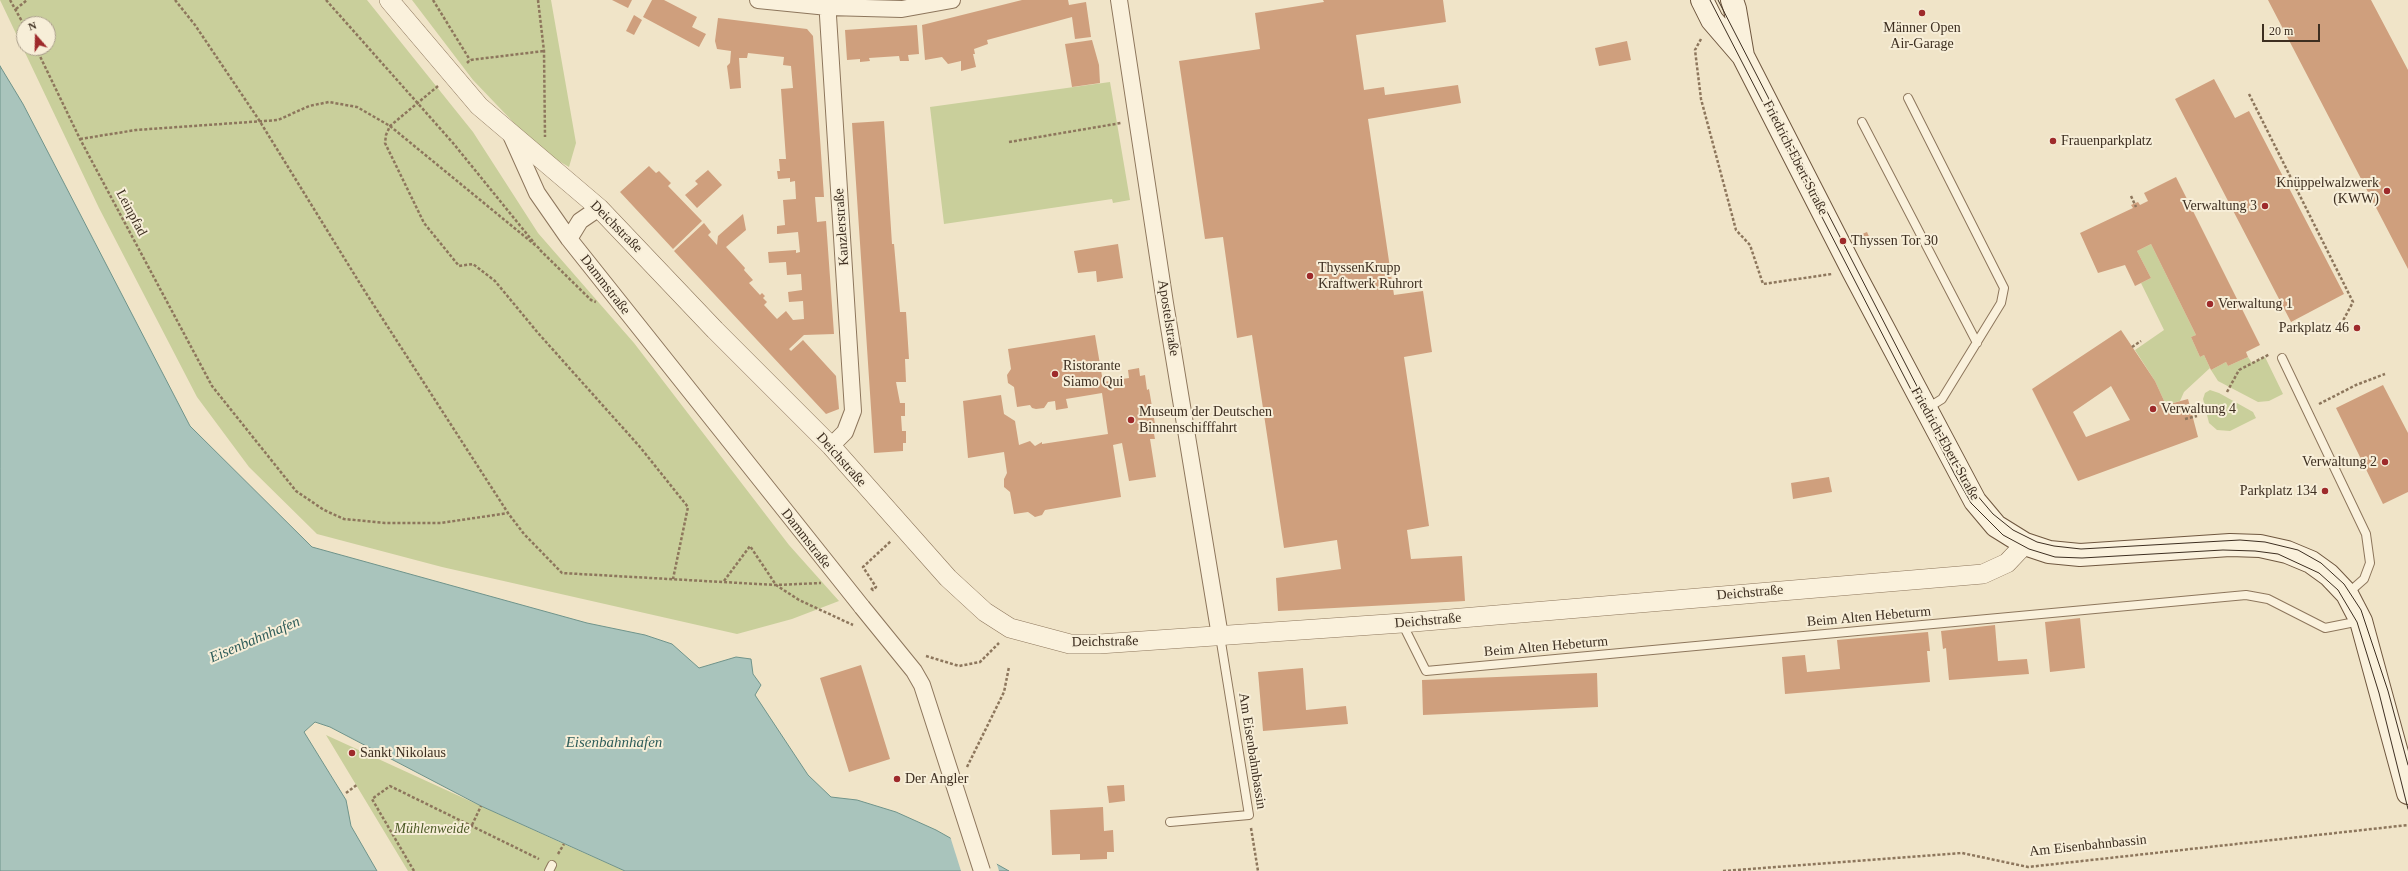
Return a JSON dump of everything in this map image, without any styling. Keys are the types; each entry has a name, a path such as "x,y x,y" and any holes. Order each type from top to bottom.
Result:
{"main road":[{"name":"Friedrich-Ebert-Straße","path":"1702,0 1712,20 1743,56 1853,271 1975,501 1996,526 2025,544 2049,552 2080,555 2230,545 2260,546 2287,552 2311,562 2329,575 2347,594 2361,621 2408,793"},
{"name":"Friedrich-Ebert-Straße","path":"1732,0 1736,9 1743,56"}],"street":[{"name":"Deichstraße","path":"389,0 479,106 511,135 599,208 715,330 831,446 903,530 948,578 985,612 1016,630 1070,644 1220,636 1402,623 1983,574 2008,563 2025,544"},
{"path":"758,0 827,3 902,9 952,0"},
{"name":"Apostelstraße","path":"1119,0 1165,303 1220,636"},
{"name":"Kanzlerstraße","path":"827,3 854,411 845,432 831,446"},
{"name":"Dammstraße","path":"511,135 537,192 569,239 914,671 922,685 982,871"},
{"path":"569,239 580,221 599,208"}],"lane":[{"path":"1908,98 2004,288 2001,303 1942,399 1926,409"},
{"path":"1862,122 1977,343"},
{"path":"2282,358 2366,534 2370,563 2364,579 2347,594"},
{"name":"Beim Alten Hebeturm","path":"1402,623 1426,671 2246,595 2268,599 2325,628 2361,621"},
{"name":"Am Eisenbahnbassin","path":"1220,636 1249,815"},
{"path":"1170,822 1249,815"}],"path":[{"path":"10,0 20,16"},
{"path":"16,9 27,0"},
{"path":"175,0 195,25 259,120 369,297 508,513 524,534 562,573 776,585 826,583"},
{"path":"326,0 453,143 540,249 590,300 598,303"},
{"path":"432,0 470,60"},
{"path":"538,0 544,51 545,162"},
{"path":"1712,20 1695,50 1701,99 1736,230 1750,245 1764,284 1853,271"},
{"path":"544,51 470,60 451,74 390,126 386,135 385,143 424,224 459,266 473,264 495,281 538,333 640,447 688,507 673,579"},
{"name":"Leinpfad","path":"40,56 80,139 212,386 296,491 324,510 344,519 386,523 441,523 508,513"},
{"path":"2249,94 2353,302 2338,330"},
{"path":"80,139 136,130 259,120 278,120 309,106 329,102 357,107 390,126 540,249"},
{"path":"1009,142 1137,120"},
{"path":"2131,196 2136,206"},
{"path":"2132,347 2141,341"},
{"path":"2227,392 2239,370 2272,353"},
{"path":"2306,410 2385,374"},
{"path":"2185,419 2197,416"},
{"path":"851,594 865,582 873,590 876,587 863,568 903,530"},
{"path":"969,763 1004,692 1009,667"},
{"path":"346,793 358,784"},
{"path":"414,871 372,799 390,786 472,825 550,868"},
{"path":"472,825 480,806"},
{"name":"Am Eisenbahnbassin","path":"1249,815 1258,871"},
{"name":"Am Eisenbahnbassin","path":"1723,871 1962,853 2028,866 2408,825"}],"green space":[{"path":"0,0 367,0 473,132 538,233 634,343 789,545 839,601 792,619 737,634 442,567 317,534 249,467 197,397 99,208 27,56 56,56 56,16 16,16 16,34"},
{"path":"412,0 551,0 576,143 569,167 552,157 516,125 473,80"},
{"path":"1110,82 1130,200 1113,203 1112,199 944,224 930,107"},
{"path":"2151,244 2196,335 2191,337 2200,357 2204,355 2210,368 2184,392 2180,401 2166,405 2155,381 2135,350 2164,330 2141,283 2151,278 2137,251"},
{"path":"2248,357 2252,363 2265,357 2283,394 2269,401 2258,402 2218,381 2211,370 2226,362 2228,366"},
{"path":"2210,390 2219,393 2253,412 2256,418 2230,431 2217,430 2209,423 2203,399 2205,393"},
{"name":"Mühlenweide","path":"326,735 564,844 625,871 408,871"}],"water":[{"name":"Eisenbahnhafen","path":"0,66 23,104 190,426 312,547 587,623 645,635 672,644 699,668 736,657 751,659 753,674 761,685 755,695 808,775 831,797 857,800 896,812 936,830 1009,871 625,871 481,806 330,727 315,722 304,732 346,800 351,826 377,871 0,871"}],"pier":[{"path":"950,836 996,861 999,871 961,871"}],"building":[{"path":"612,0 632,0 628,8"},
{"path":"652,0 664,0 697,17 692,27 706,34 699,47 643,17"},
{"path":"1022,0 1068,0 1069,5 1086,2 1091,37 1075,39 1072,17 987,40 988,44 974,49 975,54 973,54 976,67 961,71 961,61 948,64 942,57 925,60 922,25"},
{"name":"ThyssenKrupp Kraftwerk Ruhrort","path":"1323,0 1443,0 1446,22 1356,35 1364,90 1384,87 1385,95 1458,85 1461,103 1368,119 1394,295 1423,291 1432,352 1404,357 1429,526 1407,530 1411,559 1462,556 1465,601 1278,611 1276,578 1341,569 1337,540 1284,548 1252,335 1237,338 1223,237 1205,239 1179,61 1260,49 1255,13 1324,2"},
{"path":"2268,0 2371,0 2408,70 2408,269"},
{"path":"634,15 642,20 634,35 626,31"},
{"path":"718,18 807,29 813,36 824,197 815,197 817,222 826,221 834,334 804,335 789,349 791,351 803,340 836,376 839,409 826,414 674,251 704,223 711,232 708,235 717,245 718,236 743,214 746,230 726,247 745,268 744,270 753,280 749,283 760,295 762,293 765,296 763,298 767,302 764,305 777,319 786,311 793,320 804,319 803,301 789,302 788,292 802,290 801,274 787,275 786,262 769,263 768,252 796,250 796,253 800,252 798,232 777,234 777,226 785,225 783,200 796,199 795,181 790,182 790,178 778,179 777,171 780,171 779,159 786,159 781,89 793,88 791,66 783,65 784,57 748,53 747,58 739,58 741,88 730,89 727,66 730,63 731,51 717,49 715,41"},
{"path":"917,25 919,54 908,55 909,61 900,61 899,56 869,58 870,61 860,62 860,59 847,60 845,30"},
{"path":"1092,40 1099,65 1100,83 1072,87 1065,44"},
{"path":"1627,41 1631,60 1599,66 1595,48"},
{"name":"Verwaltung 3","path":"2214,79 2235,118 2249,111 2344,294 2291,322 2175,99"},
{"path":"884,121 892,244 894,244 900,312 906,312 909,359 905,359 906,382 896,382 900,403 905,403 905,416 901,416 902,431 906,431 906,443 903,443 903,451 874,453 852,123"},
{"path":"649,166 656,173 659,171 671,183 668,186 702,221 673,249 620,192"},
{"path":"708,170 722,185 697,208 685,195 698,184 695,181"},
{"name":"Verwaltung 1","path":"2176,177 2260,345 2246,352 2248,357 2228,366 2226,362 2211,370 2204,355 2200,357 2191,337 2196,335 2151,244 2137,251 2151,278 2135,286 2125,265 2098,273 2080,233 2133,208 2131,205 2138,202 2140,205 2148,201 2144,193"},
{"path":"1867,232 1872,243 1868,245 1862,234"},
{"path":"1118,244 1123,278 1097,282 1096,271 1078,273 1074,251"},
{"name":"Verwaltung 4","path":"2121,330 2155,381 2166,405 2188,399 2198,437 2078,481 2032,389","holes":["2111,386 2130,420 2086,437 2073,412"]},
{"path":"1095,335 1103,382 1129,378 1128,370 1139,368 1140,376 1145,375 1155,424 1152,424 1155,439 1150,439 1156,477 1129,481 1122,443 1113,445 1121,497 1045,510 1042,515 1035,517 1028,512 1014,514 1010,492 1004,487 1004,479 1007,473 1004,452 968,458 963,401 1001,395 1004,414 1015,421 1019,445 1030,441 1035,446 1042,442 1042,444 1108,434 1102,393 1066,399 1068,408 1056,410 1055,401 1048,402 1044,408 1036,409 1032,408 1030,405 1017,407 1014,387 1008,383 1007,375 1011,369 1008,349"},
{"name":"Verwaltung 2","path":"2383,385 2408,433 2408,492 2383,504 2336,408"},
{"path":"1829,477 1832,492 1793,499 1791,483"},
{"path":"2080,618 2085,668 2050,672 2045,622"},
{"path":"1995,625 1998,661 2027,659 2029,674 1949,680 1946,648 1943,649 1941,631"},
{"path":"1928,632 1930,651 1927,651 1930,682 1785,694 1782,657 1805,655 1807,672 1840,669 1837,640"},
{"path":"861,665 890,759 849,772 820,678"},
{"path":"1303,668 1306,710 1346,706 1348,724 1263,731 1258,672"},
{"path":"1597,673 1598,707 1423,715 1422,680"},
{"path":"1124,785 1125,801 1109,803 1107,786"},
{"path":"1103,807 1104,831 1113,830 1114,852 1107,852 1107,859 1080,860 1080,854 1052,855 1050,810"}],"tram line":[{"path":"1710,0 1955,475 1971,503 2003,535 2029,549 2055,557 2082,558 2223,550 2255,551 2278,554 2319,573 2338,590 2357,622 2379,693 2408,809"},
{"path":"1718,0 1923,398 1976,494 1993,514 2013,530 2037,542 2054,546 2081,549 2240,540 2265,542 2298,550 2321,563 2344,584 2361,610 2388,691 2408,765"}],"place":[{"name":"Männer Open Air-Garage","path":"1922,13"},
{"name":"Frauenparkplatz","path":"2053,141"},
{"name":"Knüppelwalzwerk (KWW)","path":"2387,191"},
{"name":"Verwaltung 3","path":"2265,206"},
{"name":"Thyssen Tor 30","path":"1843,241"},
{"name":"ThyssenKrupp Kraftwerk Ruhrort","path":"1310,276"},
{"name":"Verwaltung 1","path":"2210,304"},
{"name":"Parkplatz 46","path":"2357,328"},
{"name":"Ristorante Siamo Qui","path":"1055,374"},
{"name":"Verwaltung 4","path":"2153,409"},
{"name":"Museum der Deutschen Binnenschifffahrt","path":"1131,420"},
{"name":"Verwaltung 2","path":"2385,462"},
{"name":"Parkplatz 134","path":"2325,491"},
{"name":"Sankt Nikolaus","path":"352,753"},
{"name":"Der Angler","path":"897,779"}]}
